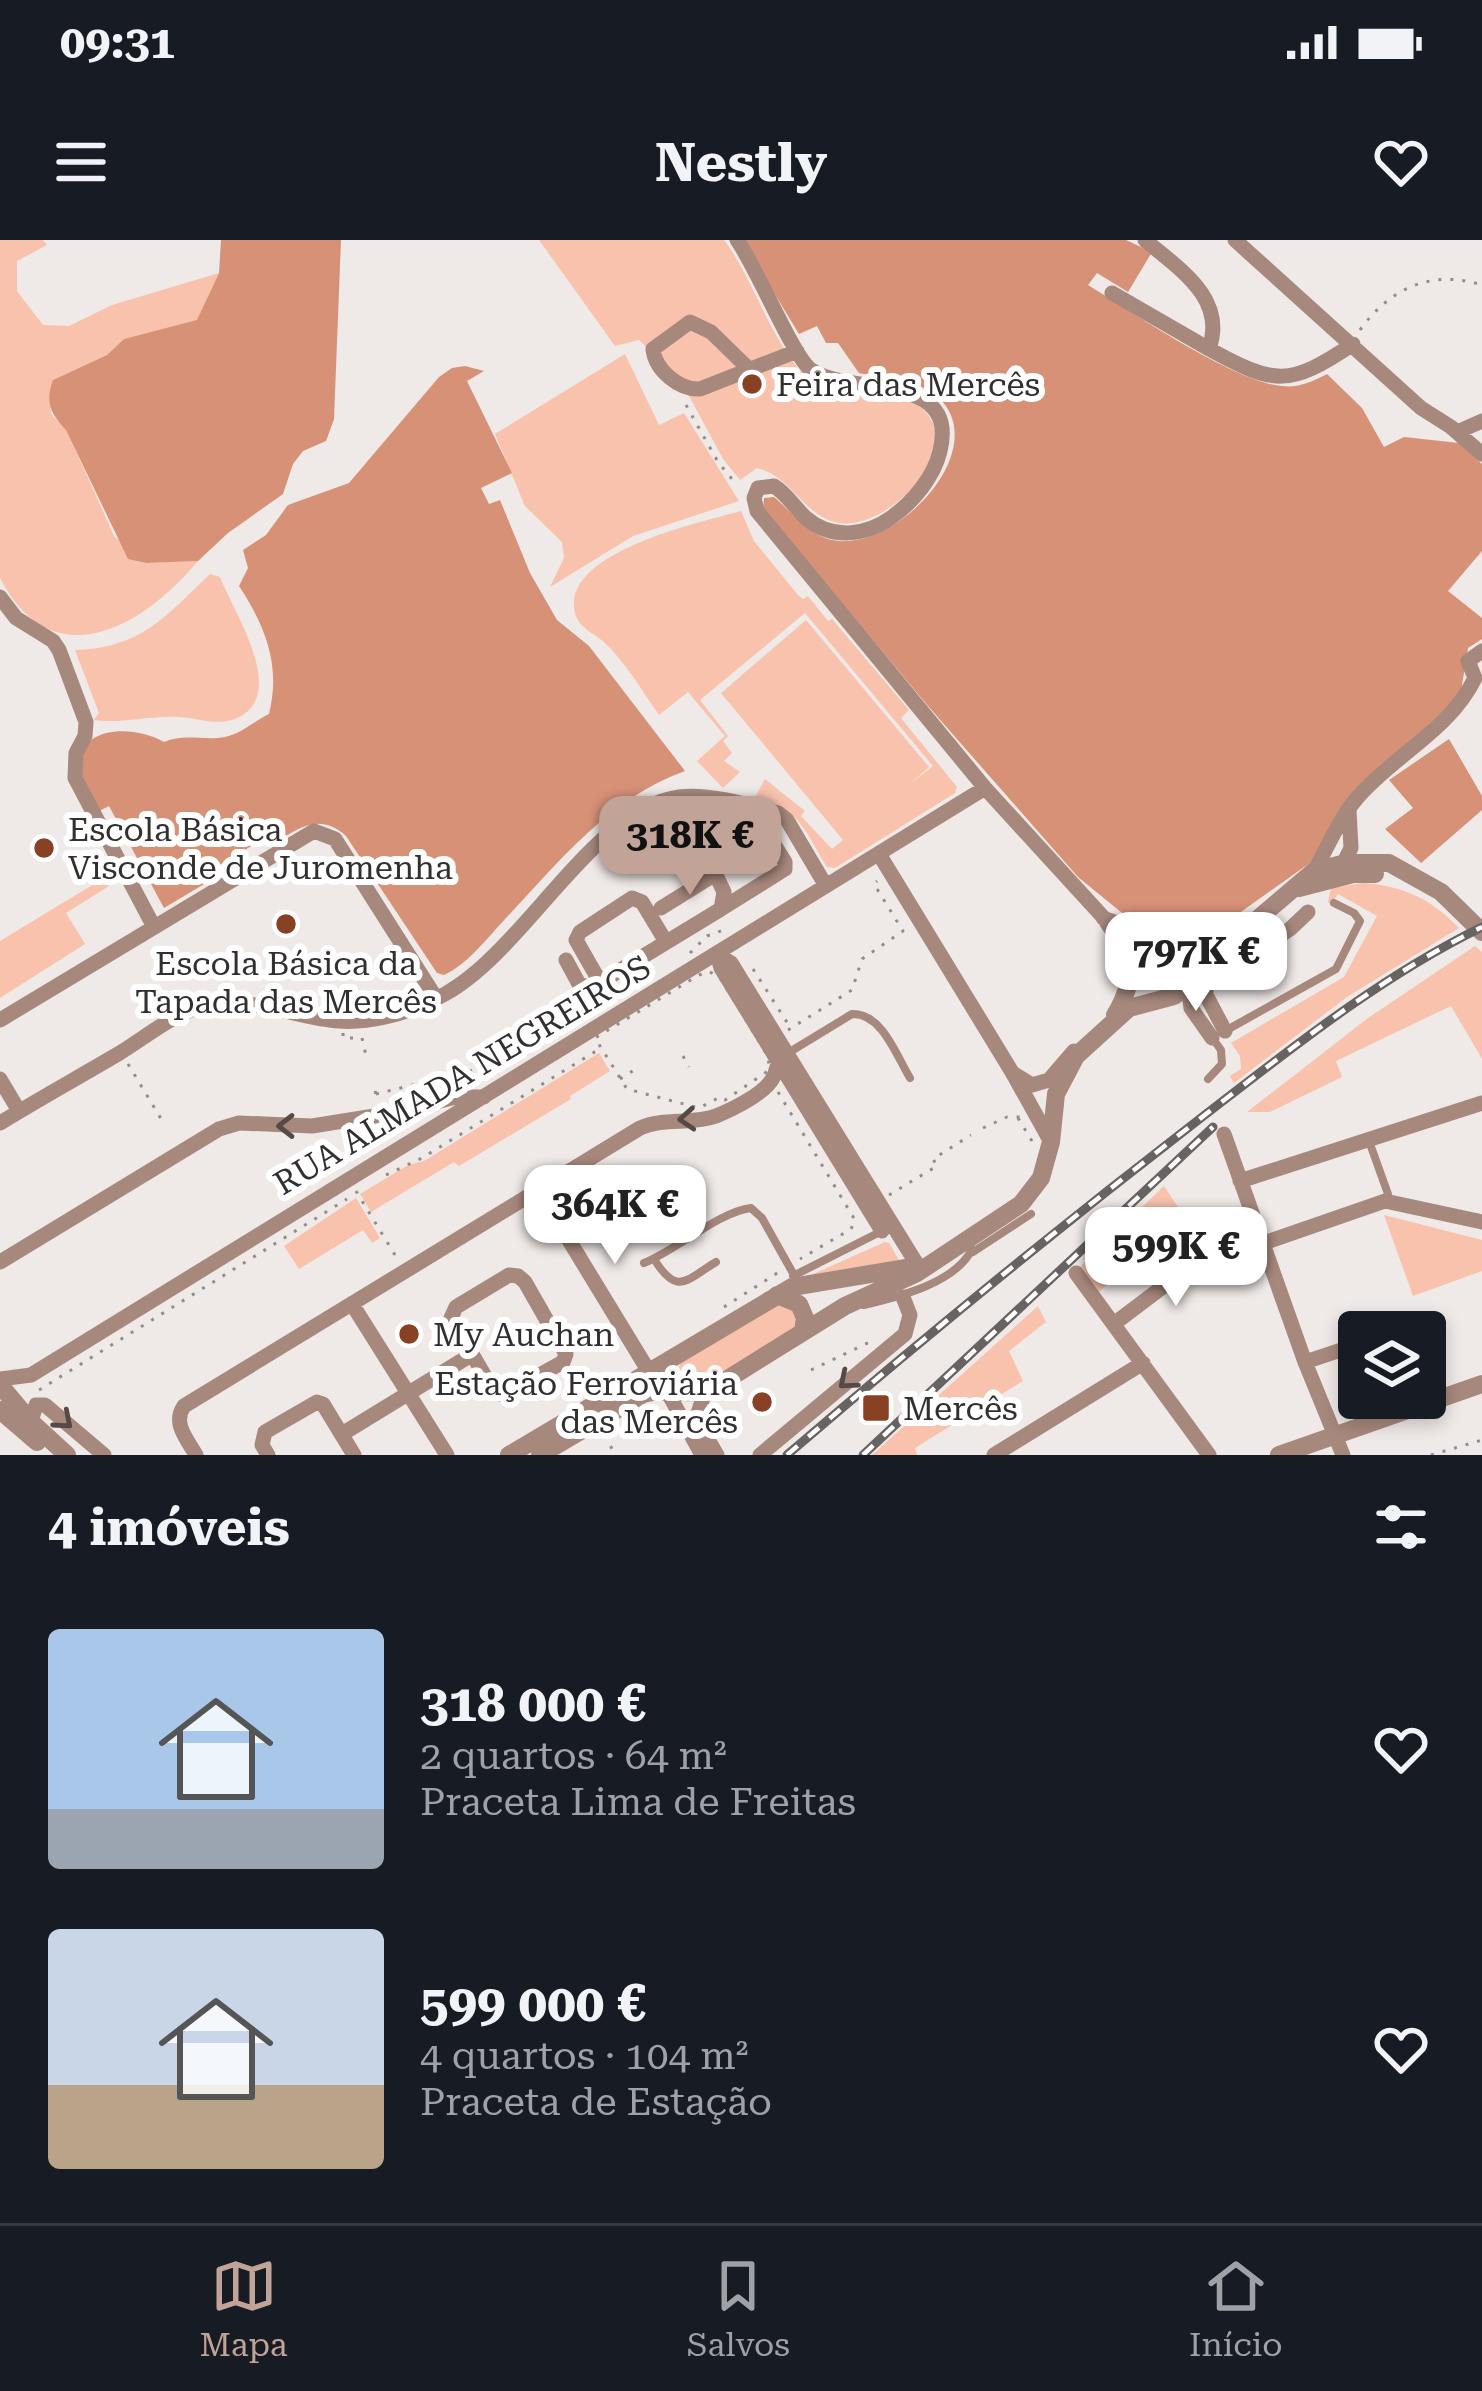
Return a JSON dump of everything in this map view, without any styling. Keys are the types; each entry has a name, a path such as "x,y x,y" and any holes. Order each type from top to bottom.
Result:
{"street":[{"path":"737,240 805,364 827,377 920,398 940,420 942,446 933,472 904,507 880,525 855,533 826,530 773,486 758,488 755,504 773,534 985,788 1102,917 1140,992 1191,1008 1219,1035"},
{"path":"1145,240 1201,289 1210,306 1213,336 1208,349"},
{"path":"1235,240 1420,408 1482,454"},
{"path":"1112,293 1264,376 1293,377 1353,344"},
{"path":"749,369 711,332 690,322 653,349 654,359 681,388 700,388 797,351"},
{"path":"1456,431 1482,421"},
{"path":"0,597 16,618 53,640 59,650 86,722 76,753 75,778 154,927"},
{"path":"1299,888 1314,872 1349,808 1464,701 1478,679 1468,661 1482,651"},
{"name":"RUA ALMADA NEGREIROS","path":"5,1402 31,1375 985,788"},
{"path":"0,1123 190,1010 248,1004 343,1022 377,1019 436,998 486,966 605,838 658,803 682,797 784,817 826,886"},
{"path":"722,836 735,806"},
{"path":"1346,863 1349,808"},
{"path":"566,960 583,986 591,988 721,909 785,869 758,819 752,818 704,850 724,892 721,909"},
{"path":"0,1020 304,835 325,832 338,844 436,998"},
{"path":"1350,839 1364,855 1402,868 1441,892 1482,932"},
{"path":"879,854 1012,1072 1025,1114 1044,1148"},
{"path":"1314,872 1376,861"},
{"path":"509,1455 793,1287 918,1266 969,1246 1032,1192 1041,1178 1060,1081 1112,1019 1129,1008 1163,998 1191,977 1217,943 1346,863"},
{"path":"1299,888 1364,873 1415,878"},
{"path":"661,908 714,875"},
{"path":"600,982 576,940 580,932 632,898 642,902 666,942"},
{"path":"1219,1035 1206,984 1308,912"},
{"path":"1102,917 1178,940 1217,943"},
{"path":"1112,1019 1139,944 1157,935"},
{"path":"1178,940 1191,956 1191,1008"},
{"path":"717,954 886,1228 918,1266"},
{"path":"1012,1072 1026,1083 1040,1084 1088,1044"},
{"path":"196,1455 179,1426 178,1414 184,1406 649,1124 712,1118 731,1108 767,1085 783,1057"},
{"path":"0,1079 19,1111"},
{"path":"0,1262 219,1129 239,1123 312,1126 466,1096 484,1097"},
{"path":"440,1102 442,1123"},
{"path":"1240,1181 1482,1103"},
{"path":"1224,1134 1305,1363 1343,1455"},
{"path":"539,1191 604,1286 648,1370"},
{"path":"1264,1243 1385,1202 1482,1222"},
{"path":"1114,1323 1205,1255"},
{"path":"540,1455 643,1394 686,1393 834,1313 894,1287 940,1257"},
{"path":"1076,1273 1209,1455"},
{"path":"509,1275 525,1282 566,1354 563,1361 503,1395 493,1390 471,1354 452,1325 452,1311 509,1275"},
{"path":"777,1295 800,1304 805,1318 802,1332"},
{"path":"760,1455 905,1334 910,1315 903,1298"},
{"path":"352,1304 447,1455"},
{"path":"1305,1363 1338,1351"},
{"path":"342,1434 471,1354"},
{"path":"675,1354 673,1374 717,1455"},
{"path":"994,1455 1143,1363"},
{"name":"RUA ALMADA NEGREIROS","path":"0,1382 31,1375"},
{"path":"0,1382 5,1402 51,1455"},
{"path":"1279,1455 1482,1384"},
{"path":"686,1393 702,1455"},
{"path":"5,1402 34,1413 67,1455"},
{"path":"268,1455 262,1445 265,1432 310,1403 323,1404 355,1455"},
{"path":"34,1413 46,1405 104,1455"}],"lane":[{"path":"1208,1079 1223,1060 1219,1035 1338,967 1360,917 1334,903"},
{"path":"783,1057 852,1014 860,1014 875,1022 910,1078"},
{"path":"1369,1141 1388,1194 1385,1202"},
{"path":"716,1262 675,1283 649,1261 735,1212 751,1208 762,1218 794,1275"},
{"path":"834,1313 903,1298 928,1285 969,1246 1030,1214"},
{"path":"777,1295 794,1275 886,1228"}],"path":[{"path":"1353,344 1363,324 1404,288 1421,280 1443,278 1482,285"},
{"path":"686,405 718,462 737,485"},
{"path":"782,1034 852,990 864,957 903,931 874,884 890,872"},
{"path":"687,959 707,936 731,928"},
{"path":"750,964 791,1028"},
{"path":"703,973 716,974 771,1063 764,1076 724,1100 712,1099 695,1108 627,1089 601,1048 595,1038 703,973"},
{"path":"343,1022 344,1038 362,1038 367,1060"},
{"path":"374,1182 601,1048"},
{"path":"121,1053 163,1122"},
{"path":"682,1056 689,1067"},
{"path":"620,1079 634,1070"},
{"path":"983,1128 1025,1114 1044,1148"},
{"path":"883,1199 938,1166 933,1159 971,1135"},
{"path":"34,1413 34,1396 43,1388 357,1194 405,1272"},
{"path":"854,1226 886,1228"},
{"path":"812,1370 888,1333"},
{"path":"604,1436 616,1455"},
{"path":"1431,1455 1482,1441"}],"shaded area":[{"path":"0,240 43,240 47,245 17,261 17,291 43,325 69,326 112,305 219,273 197,321 124,339 107,355 53,380 51,414 66,429 114,536 147,563 198,561 151,606 98,632 71,635 46,628 21,609 0,578"},
{"path":"221,240 341,240 334,419 326,441 303,451 293,464 283,494 198,561 128,559 66,430 53,413 49,401 53,380 107,355 124,339 197,320 219,273"},
{"name":"Feira das Mercês","path":"539,240 724,240 798,368 829,385 889,395 921,408 932,421 936,438 923,474 910,491 875,516 839,523 816,513 769,472 757,468 740,480 723,459 681,381 639,340 615,346"},
{"path":"742,240 1126,240 1152,252 1128,292 1097,273 1088,285 1156,328 1262,382 1294,386 1327,374 1362,408 1384,447 1404,437 1459,443 1482,464 1482,551 1448,591 1482,618 1482,639 1468,648 1456,699 1389,762 1314,860 1231,919 1200,931 1127,917 1078,877 763,509 764,498 774,497 825,538 850,541 877,533 904,518 944,472 954,446 953,420 939,398 922,387 859,373 838,343 826,343 817,326 799,334"},
{"path":"625,354 659,425 684,413 739,501 633,536 550,587 564,558 562,542 525,506 495,434"},
{"path":"465,366 484,371 467,381 512,473 481,488 489,504 500,500 530,573 557,620 589,646 685,771 657,783 609,815 469,957 444,975 437,973 346,836 328,825 302,827 276,842 270,835 208,872 211,880 164,908 109,806 99,811 86,789 80,759 85,746 107,733 122,731 164,742 225,737 269,714 272,663 264,632 239,586 248,568 243,550 266,535 288,505 349,483 439,377"},
{"path":"741,511 754,541 797,594 803,599 808,596 828,621 832,619 909,710 901,718 957,787 955,793 835,868 827,867 791,814 754,799 765,779 805,811 801,816 832,849 843,840 721,693 806,620 929,767 910,784 933,766 805,613 700,700 728,736 723,741 732,753 724,761 740,772 723,788 697,761 725,736 688,692 659,715 619,658 576,616 575,594 587,575 609,558 666,532"},
{"path":"210,574 220,577 253,652 258,692 251,708 221,722 168,717 94,720 99,713 75,650 135,636 165,616"},
{"path":"1449,739 1482,796 1482,810 1421,863 1385,829 1413,808 1389,780"},
{"path":"104,878 109,886 66,913 85,944 0,998 0,941"},
{"path":"1363,883 1416,896 1459,928 1347,997 1234,1083 1230,1076 1241,1069 1240,1056 1231,1043 1344,977 1377,916 1338,894 1328,902 1331,888"},
{"path":"1475,946 1482,952 1482,1059 1451,1006 1336,1061 1342,1077 1270,1112 1247,1112 1368,1018"},
{"path":"599,1053 610,1071 571,1099 371,1212 360,1194 408,1165 424,1161"},
{"path":"1164,1186 1189,1224 1147,1255 1144,1252 1099,1292 1080,1267"},
{"path":"356,1198 380,1238 372,1243 363,1230 299,1269 284,1246"},
{"path":"1384,1215 1482,1240 1482,1271 1413,1296"},
{"path":"885,1242 899,1260 802,1279"},
{"path":"773,1302 794,1307 797,1327 713,1384 691,1387 684,1381 679,1371 682,1359"},
{"path":"1038,1306 1046,1322 1009,1351 1023,1381 915,1448 917,1455 872,1455"}],"railway":[{"path":"787,1455 1041,1244 1265,1068 1370,992 1482,927"},
{"path":"863,1455 1213,1127"}],"place":[{"name":"Feira das Mercês","path":"752,384"},
{"name":"Escola Básica Visconde de Juromenha","path":"44,848"},
{"name":"Escola Básica da Tapada das Mercês","path":"286,924"},
{"name":"My Auchan","path":"409,1334"},
{"name":"Estação Ferroviária das Mercês","path":"762,1402"},
{"name":"Mercês","path":"876,1408"}]}
